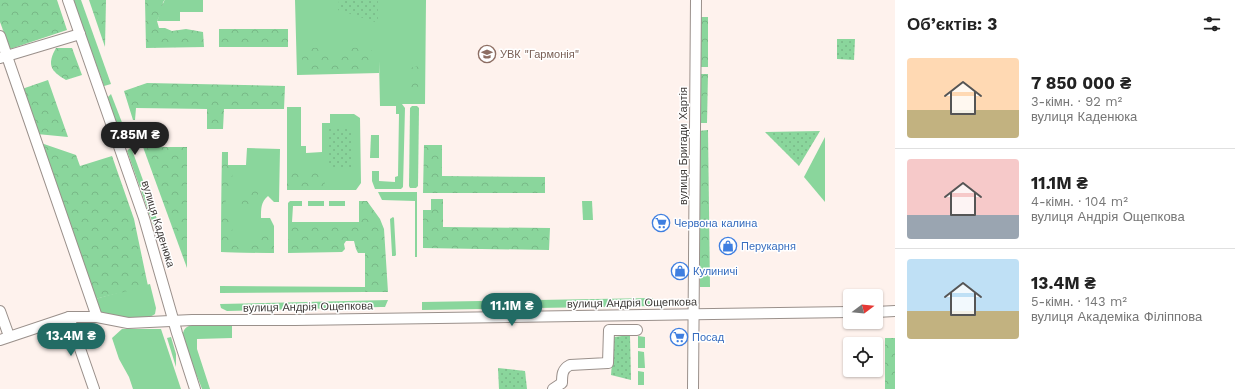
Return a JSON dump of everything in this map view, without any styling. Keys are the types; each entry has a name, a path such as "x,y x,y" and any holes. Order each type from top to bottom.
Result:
{"street":[{"name":"вулиця Каденюка","path":"68,0 144,218 195,389"},
{"name":"вулиця Бригади Хартія","path":"693,389 696,0"},
{"path":"4,57 80,34"},
{"path":"0,36 4,57 96,317"},
{"path":"0,311 4,338"},
{"path":"883,312 895,311"},
{"name":"вулиця Андрія Ощепкова","path":"4,338 69,317 96,317 128,323 192,320 294,320 843,312"},
{"path":"69,317 94,389"},
{"path":"553,389 562,383 563,371 565,367 570,365 608,363 609,330 637,330"}],"green space":[{"path":"0,0 57,0 67,30 10,49 0,22"},
{"path":"73,0 81,0 111,84 104,86"},
{"path":"89,0 106,0 105,47"},
{"path":"145,0 165,0 157,21 159,28 165,28 172,31 186,29 203,32 204,47 146,48"},
{"path":"165,0 203,0 203,12 180,12 180,21 157,21"},
{"path":"295,0 426,0 425,104 402,104 405,108 403,187 401,189 375,189 372,181 372,171 379,171 379,181 395,182 395,177 398,176 399,114 396,114 396,106 380,106 379,61 379,73 297,75"},
{"path":"339,0 378,0 378,23 338,10"},
{"path":"698,17 708,17 708,67 698,67"},
{"path":"219,29 288,29 288,47 219,47"},
{"path":"837,39 855,39 854,60 837,59"},
{"path":"328,45 330,57 336,59 342,57 342,52 345,48 371,47 374,60 366,63 360,72 301,72 303,62 299,50 306,46 314,48"},
{"path":"56,48 72,48 82,75 66,80 53,70 51,63"},
{"path":"419,66 418,100 409,97 409,68"},
{"path":"698,74 708,74 707,123 698,123"},
{"path":"48,80 68,137 37,134 22,89"},
{"path":"147,83 285,86 284,109 224,109 223,129 207,129 207,109 136,108 135,120 133,120 124,91"},
{"path":"111,94 128,138 121,138 107,98"},
{"path":"412,106 417,106 419,108 418,186 416,188 410,188 409,186 410,108"},
{"path":"287,107 301,107 301,146 306,146 306,153 322,152 322,123 330,123 330,114 354,114 360,118 361,183 356,190 287,190"},
{"path":"329,128 352,128 353,169 329,169"},
{"path":"708,130 710,287 700,287 698,131"},
{"path":"820,131 799,166 765,132"},
{"path":"371,135 379,135 379,158 370,158"},
{"path":"825,137 825,202 804,177"},
{"path":"41,143 76,155 80,166 112,156 134,219 148,286 95,299"},
{"path":"424,145 442,145 442,176 545,177 545,193 423,193"},
{"path":"131,147 167,247 158,238 127,151"},
{"path":"143,147 187,147 187,268"},
{"path":"247,148 280,149 279,202 274,202 268,196 263,203 261,211 261,218 270,218 274,226 274,253 221,252 222,152 228,152 228,165 246,165"},
{"path":"222,152 228,152 228,165 232,173 233,183 227,195 224,209 232,228 234,244 240,249 249,243 253,234 266,231 274,240 274,253 221,252"},
{"path":"315,171 325,175 325,183 321,190 287,190 287,176 292,172"},
{"path":"254,186 259,192 251,208 243,206 240,201 244,188"},
{"path":"378,192 417,192 417,257 415,257 415,201 382,200"},
{"path":"431,199 443,199 443,227 550,228 549,250 423,248 423,210 431,210"},
{"path":"290,201 302,201 302,206 293,206 292,222 288,222 288,203"},
{"path":"308,201 324,201 324,206 308,206"},
{"path":"329,201 345,201 345,206 329,206"},
{"path":"359,201 367,201 380,219 384,229 388,292 365,292 365,253 358,253 354,241 346,241 344,244 345,249 342,252 288,253 288,222 359,222"},
{"path":"582,201 592,201 593,220 583,220"},
{"path":"393,217 395,256 392,256 390,219"},
{"path":"150,284 156,308 155,314 143,319 123,319 103,315 95,299"},
{"path":"220,286 365,287 365,292 220,293"},
{"path":"653,298 653,306 422,310 422,302"},
{"path":"388,300 385,307 227,311 221,308 220,304"},
{"path":"232,325 232,338 197,339 197,349 210,389 202,389 185,345 183,338 184,330 189,326"},
{"path":"122,329 161,329 181,389 133,389 129,377 119,359 112,338"},
{"path":"630,335 631,380 611,375 614,337"},
{"path":"638,336 645,337 645,348 638,348"},
{"path":"171,337 176,354 176,367 167,338"},
{"path":"885,338 895,338 895,389 885,389"},
{"path":"638,351 644,352 645,368 638,368"},
{"path":"498,368 525,371 527,389 499,389"},
{"path":"638,371 644,372 644,385 638,385"}],"place":[{"name":"УВК \"Гармонія\"","path":"487,54"},
{"name":"Червона калина","path":"661,223"},
{"name":"Перукарня","path":"728,246"},
{"name":"Кулиничі","path":"680,271"},
{"name":"Посад","path":"679,337"}]}
